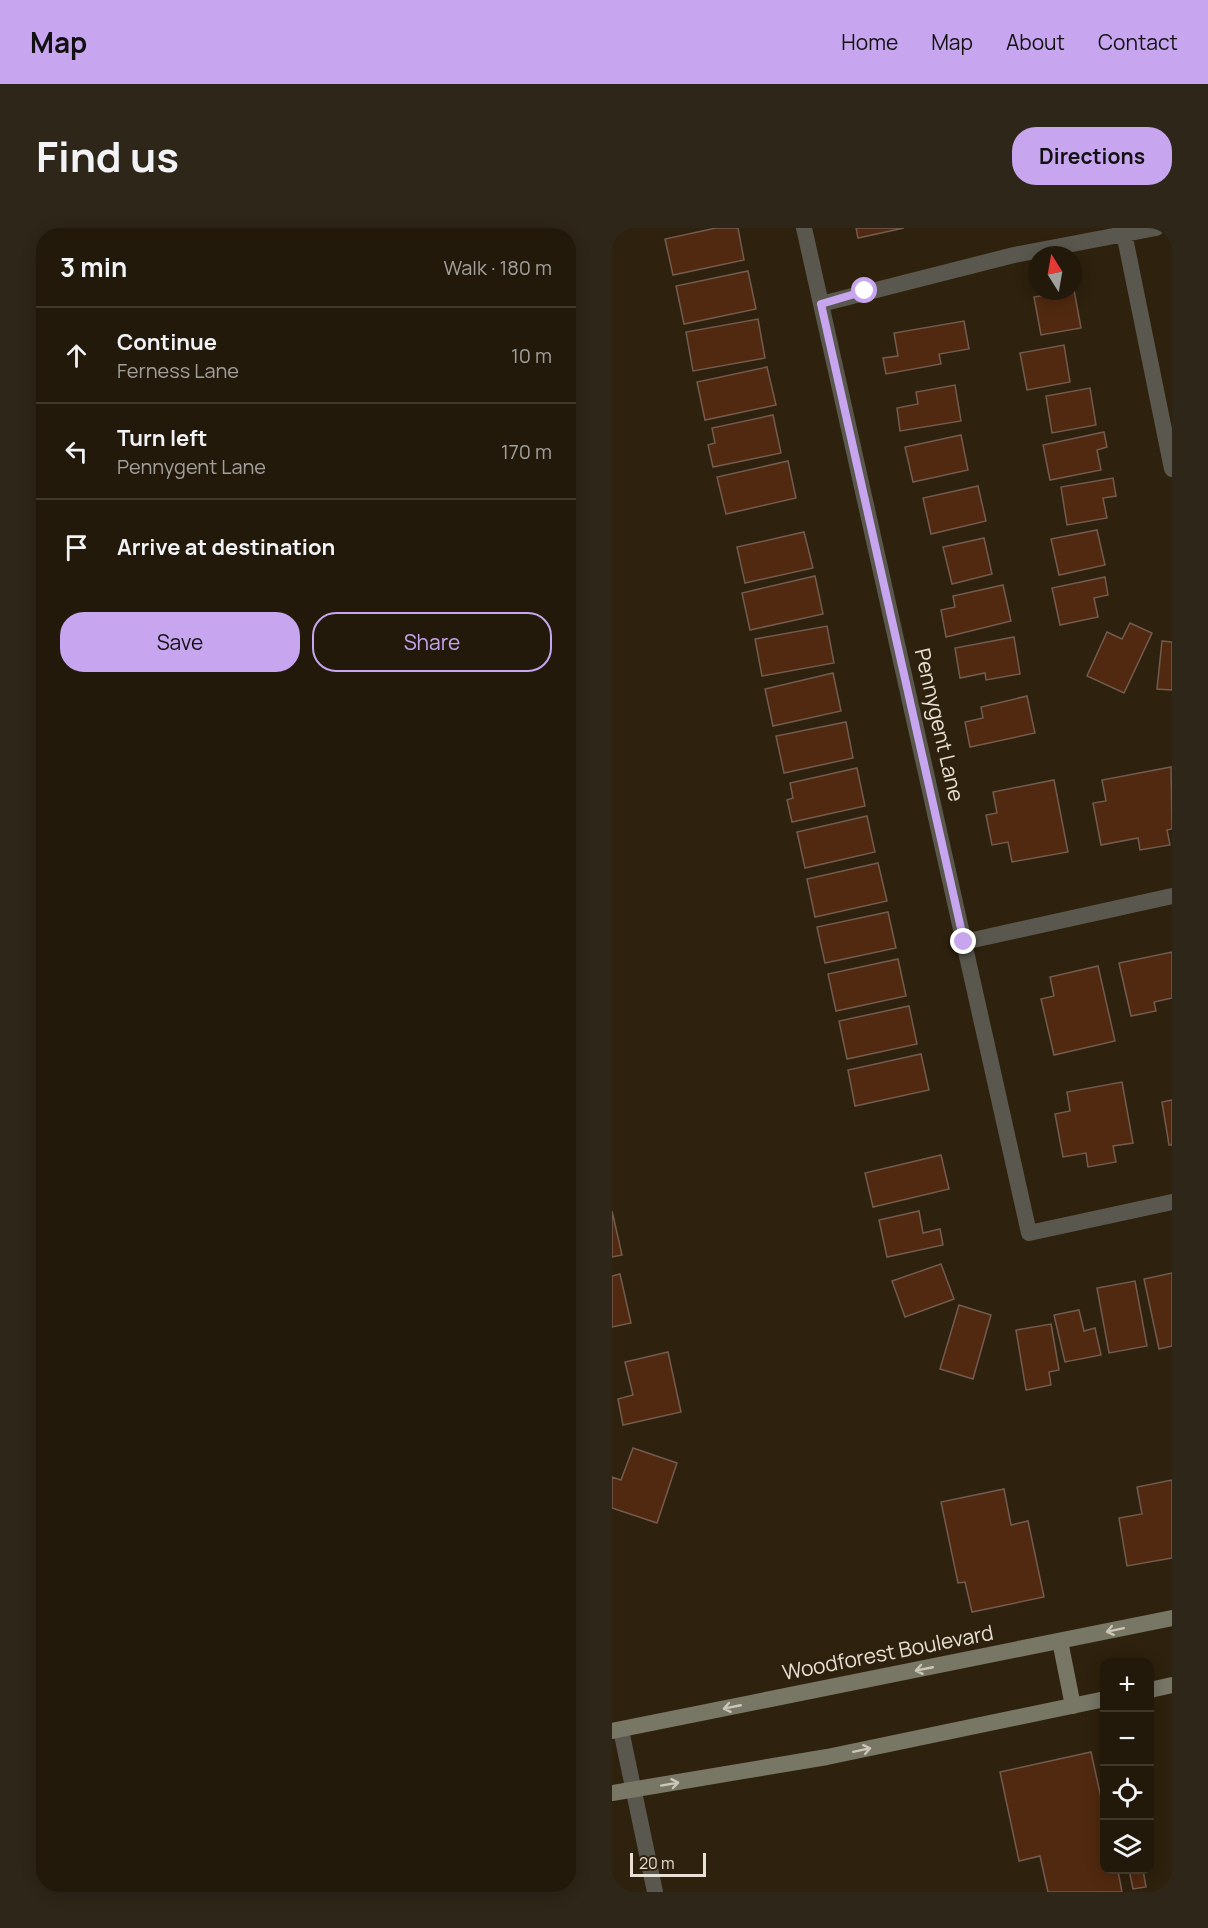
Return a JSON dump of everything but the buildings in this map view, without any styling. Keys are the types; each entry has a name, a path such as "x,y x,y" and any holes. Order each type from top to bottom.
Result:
{"main road":[{"name":"Woodforest Boulevard","path":"617,1730 1172,1618"},
{"path":"1060,1641 1073,1706"},
{"path":"1154,1689 1172,1685"},
{"path":"612,1793 827,1757 1100,1700"}],"street":[{"name":"Pennygent Lane","path":"804,228 1029,1233 1172,1202"},
{"path":"821,304 1014,255 1123,231 1156,228"},
{"path":"1123,231 1172,469"},
{"path":"964,942 1172,896"},
{"path":"617,1730 634,1791 655,1892"}],"route":[{"path":"865,291 821,304 964,942"}]}
